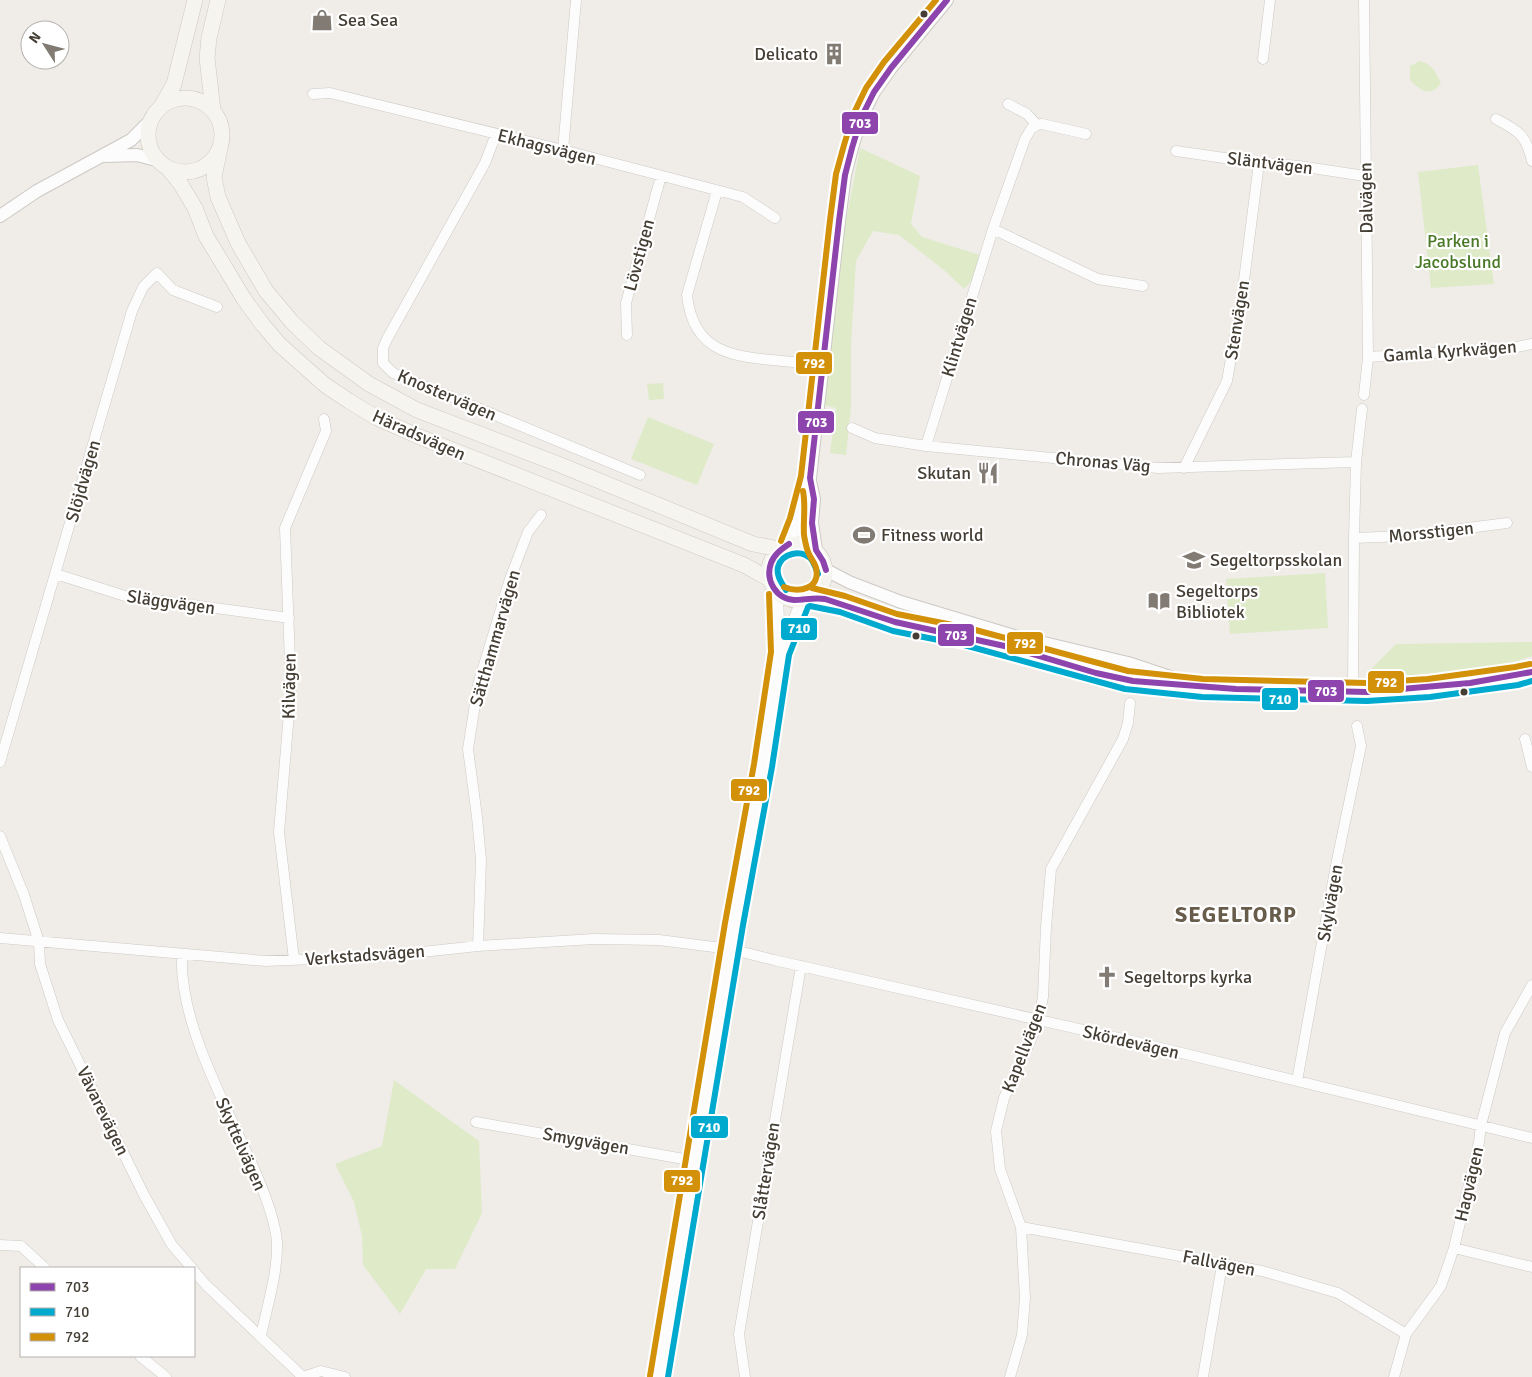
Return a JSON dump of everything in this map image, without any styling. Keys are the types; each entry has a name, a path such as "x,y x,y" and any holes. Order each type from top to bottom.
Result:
{"main road":[{"path":"156,114 170,101 180,98 192,98 203,102 213,110 220,122 222,133 220,148 214,158 204,166 193,171 179,171 163,164 154,153 149,142 149,130 156,114 174,84 195,0"},
{"path":"213,110 207,58 209,38 218,0"},
{"name":"Häradsvägen","path":"220,148 214,177 218,197 238,244 266,290 292,322 319,348 369,384 417,410 558,464 753,544 784,547"},
{"name":"Häradsvägen","path":"163,164 180,183 195,208 206,236 244,299 263,325 295,359 333,390 377,418 420,437 744,565 769,579"},
{"path":"804,544 816,550 826,570 821,587 806,599 789,600 778,594 769,579 768,570 771,560 784,547 804,544"}],"street":[{"path":"563,150 576,0"},
{"path":"784,547 798,522 810,478 838,220 845,175 852,148 861,118 874,92 946,0"},
{"path":"1263,59 1270,0"},
{"name":"Dalvägen","path":"1364,0 1368,357 1364,395"},
{"name":"Ekhagsvägen","path":"313,94 330,93 563,150 743,197 775,218"},
{"path":"1008,104 1027,114 1037,125 1042,124 1086,134"},
{"path":"0,216 37,191 131,140 156,114"},
{"path":"1496,119 1516,130 1528,145 1532,161"},
{"name":"Klintvägen","path":"926,446 993,230 1025,139 1031,128 1037,125"},
{"name":"Knostervägen","path":"496,134 485,163 387,339 383,348 383,363 394,374 640,475"},
{"name":"Släntvägen","path":"1176,151 1259,164 1299,166 1365,176"},
{"path":"103,156 137,154 163,164"},
{"name":"Stenvägen","path":"1184,468 1227,380 1242,296 1259,164"},
{"name":"Lövstigen","path":"628,335 626,303 661,176"},
{"path":"717,191 687,295 689,310 694,323 707,340 726,353 801,363"},
{"path":"993,230 1098,279 1143,286"},
{"name":"Slöjdvägen","path":"0,762 132,311 143,288 157,273 172,290 217,306"},
{"name":"Gamla Kyrkvägen","path":"1368,357 1512,348 1532,344"},
{"path":"1353,692 1356,462 1362,409"},
{"name":"Kilvägen","path":"294,960 279,832 291,689 285,528 326,431 324,418"},
{"name":"Chronas Väg","path":"852,428 875,438 926,446 1158,468 1356,462"},
{"path":"810,478 814,498 812,523 816,550"},
{"name":"Sätthammarvägen","path":"478,946 481,860 468,749 478,685 508,584 528,532 542,515"},
{"name":"Morsstigen","path":"1354,538 1405,536 1507,523"},
{"path":"826,570 849,582 901,602 1014,636 1128,663 1202,688"},
{"name":"Släggvägen","path":"56,574 125,596 289,618"},
{"path":"659,1377 730,949 763,766 780,653 778,594"},
{"path":"780,653 806,599 842,604 894,622 966,636 1126,680 1202,688 1353,692 1429,688 1517,676 1532,672"},
{"name":"Kapellvägen","path":"1010,1377 1022,1335 1025,1298 1021,1227 1000,1169 996,1131 1004,1098 1038,1020 1043,997 1051,869 1123,739 1128,723 1130,703"},
{"name":"Skylvägen","path":"1297,1081 1336,864 1362,746 1357,726"},
{"path":"1525,739 1532,767"},
{"path":"0,836 24,895 39,942"},
{"name":"Verkstadsvägen","path":"0,938 266,961 384,956 478,946 596,939 650,940 730,949"},
{"name":"Vävarevägen","path":"39,942 40,964 58,1020 144,1195 172,1245 191,1267"},
{"name":"Skördevägen","path":"730,949 1297,1081 1532,1138"},
{"name":"Skyttelvägen","path":"182,955 181,971 192,1026 224,1104 258,1178 277,1241 275,1267 261,1336"},
{"name":"Slåttervägen","path":"745,1377 738,1334 801,966"},
{"name":"Hagvägen","path":"1394,1377 1406,1334 1442,1286 1454,1248 1479,1142 1481,1125 1505,1033 1532,985"},
{"name":"Smygvägen","path":"476,1122 696,1161"},
{"name":"Fallvägen","path":"1021,1227 1262,1271 1338,1293 1406,1334"},
{"path":"0,1246 21,1246 44,1267"},
{"path":"1454,1248 1532,1267"},
{"path":"1203,1377 1222,1265"},
{"name":"Vävarevägen","path":"195,1271 206,1285 303,1377"},
{"path":"141,1357 166,1377"},
{"path":"303,1377 321,1371 345,1377"}],"green space":[{"path":"1420,61 1428,64 1433,69 1441,83 1437,88 1429,92 1422,90 1410,80 1410,66"},
{"path":"860,148 920,176 911,224 922,237 980,255 972,280 964,289 945,271 899,235 873,231 856,261 851,345 851,407 846,455 830,453 836,408 823,405 840,252"},
{"name":"Parken i Jacobslund","path":"1478,165 1494,284 1431,288 1418,172"},
{"path":"663,383 664,399 649,400 647,384"},
{"path":"648,417 714,444 697,485 631,459"},
{"path":"1325,573 1328,628 1230,634 1226,579"},
{"path":"1532,642 1532,656 1498,667 1381,678 1367,673 1396,644"},
{"path":"394,1080 479,1141 482,1213 455,1269 426,1269 400,1314 363,1265 362,1236 354,1202 335,1164 382,1146"}],"transit line":[{"name":"792","path":"781,541 790,518 801,476 830,220 836,174 844,145 853,115 866,88 884,62 936,0"},
{"name":"703","path":"826,570 816,550 812,523 814,499 810,478 845,175 861,118 874,92 891,68 947,0"},
{"name":"792","path":"784,587 796,590 808,588 815,581 817,575 804,535 803,491"},
{"name":"703","path":"789,544 774,557 770,569 771,582 774,588 788,599 825,599 895,622 1009,647 1096,673 1133,681 1236,689 1367,692 1470,683 1532,672"},
{"name":"710","path":"786,590 778,573 778,567 783,558 797,553 807,556 811,559 818,574"},
{"name":"792","path":"812,588 845,596 897,614 968,628 1128,671 1203,679 1367,683 1428,679 1530,664"},
{"name":"792","path":"650,1376 725,923 754,764 771,652 769,594"},
{"name":"710","path":"668,1377 743,925 772,767 789,655 808,607 840,612 893,631 964,645 1125,689 1202,697 1367,701 1430,697 1518,685 1532,681"}],"place":[{"name":"Sea Sea","path":"322,20"},
{"name":"Delicato","path":"834,54"},
{"name":"Skutan","path":"988,473"},
{"name":"Fitness world","path":"864,535"},
{"name":"Segeltorpsskolan","path":"1194,560"},
{"name":"Segeltorps Bibliotek","path":"1159,601"},
{"name":"Segeltorps kyrka","path":"1107,977"}],"district":[{"name":"SEGELTORP","path":"1236,914"}]}
